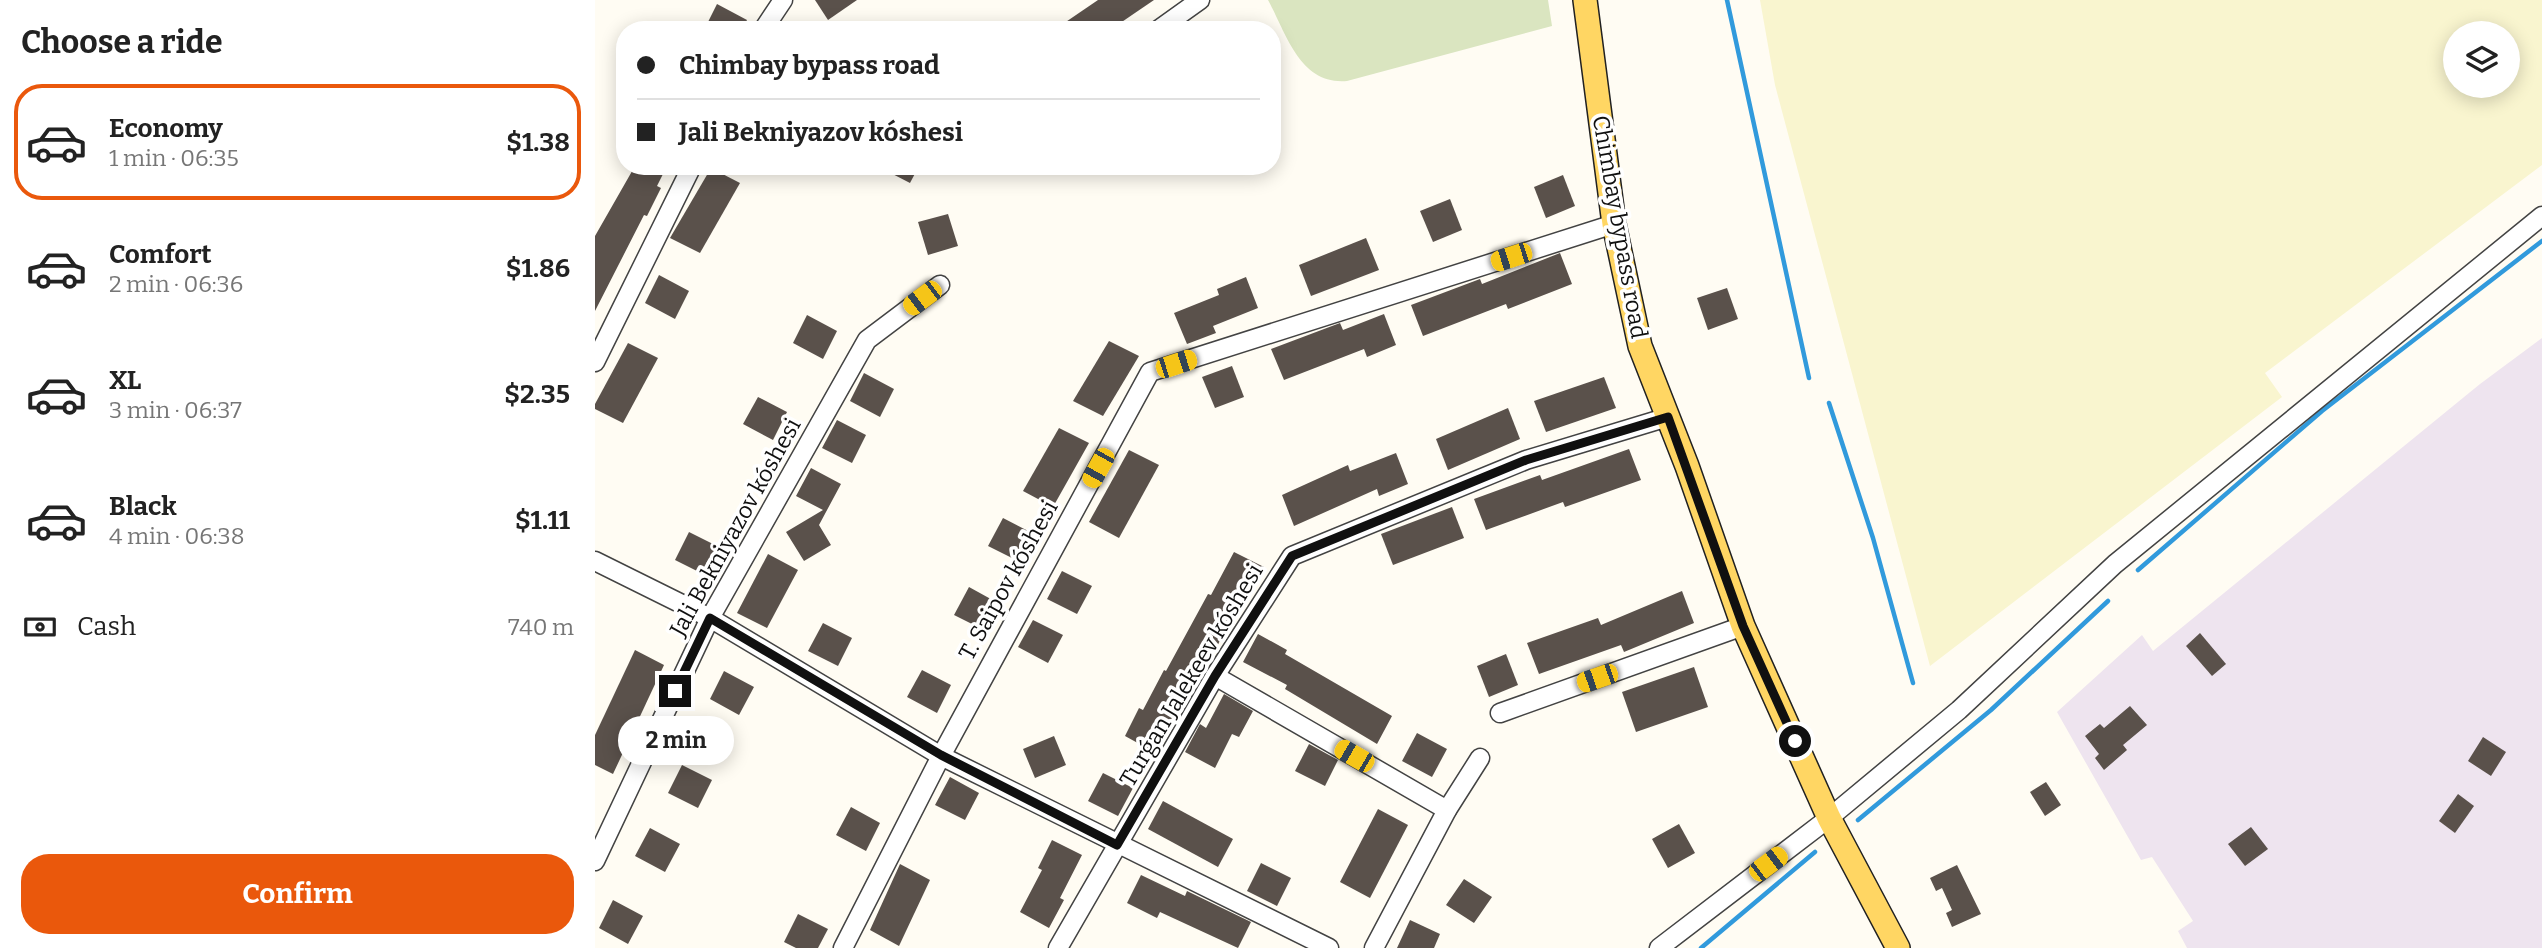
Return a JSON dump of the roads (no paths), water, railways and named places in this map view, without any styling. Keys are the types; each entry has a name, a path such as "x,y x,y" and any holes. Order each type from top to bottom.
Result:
{"main road":[{"name":"Chimbay bypass road","path":"1585,0 1614,223 1640,346 1743,626 1829,818 1898,948"}],"street":[{"path":"769,21 783,0"},
{"path":"1171,21 1200,0"},
{"path":"595,362 688,175"},
{"path":"1659,948 1829,818 1959,710 2115,564 2542,216"},
{"name":"T. Saipov kóshesi","path":"843,948 941,755 1150,372 1614,223"},
{"name":"Jali Bekniyazov kóshesi","path":"595,861 710,618 867,340 940,285"},
{"name":"Turǵan Jalekeev kóshesi","path":"1058,948 1215,676 1292,556 1526,460 1668,417"},
{"path":"595,561 710,618 941,755 1117,845 1329,948"},
{"path":"1500,713 1743,626"},
{"path":"1215,676 1447,810"},
{"path":"1374,948 1447,810 1480,758"}],"waterway":[{"path":"1727,0 1809,378"},
{"path":"2138,570 2322,411 2542,241"},
{"path":"1829,403 1873,538 1913,683"},
{"path":"1858,820 1991,710 2108,601"},
{"path":"1701,948 1815,852"}]}
